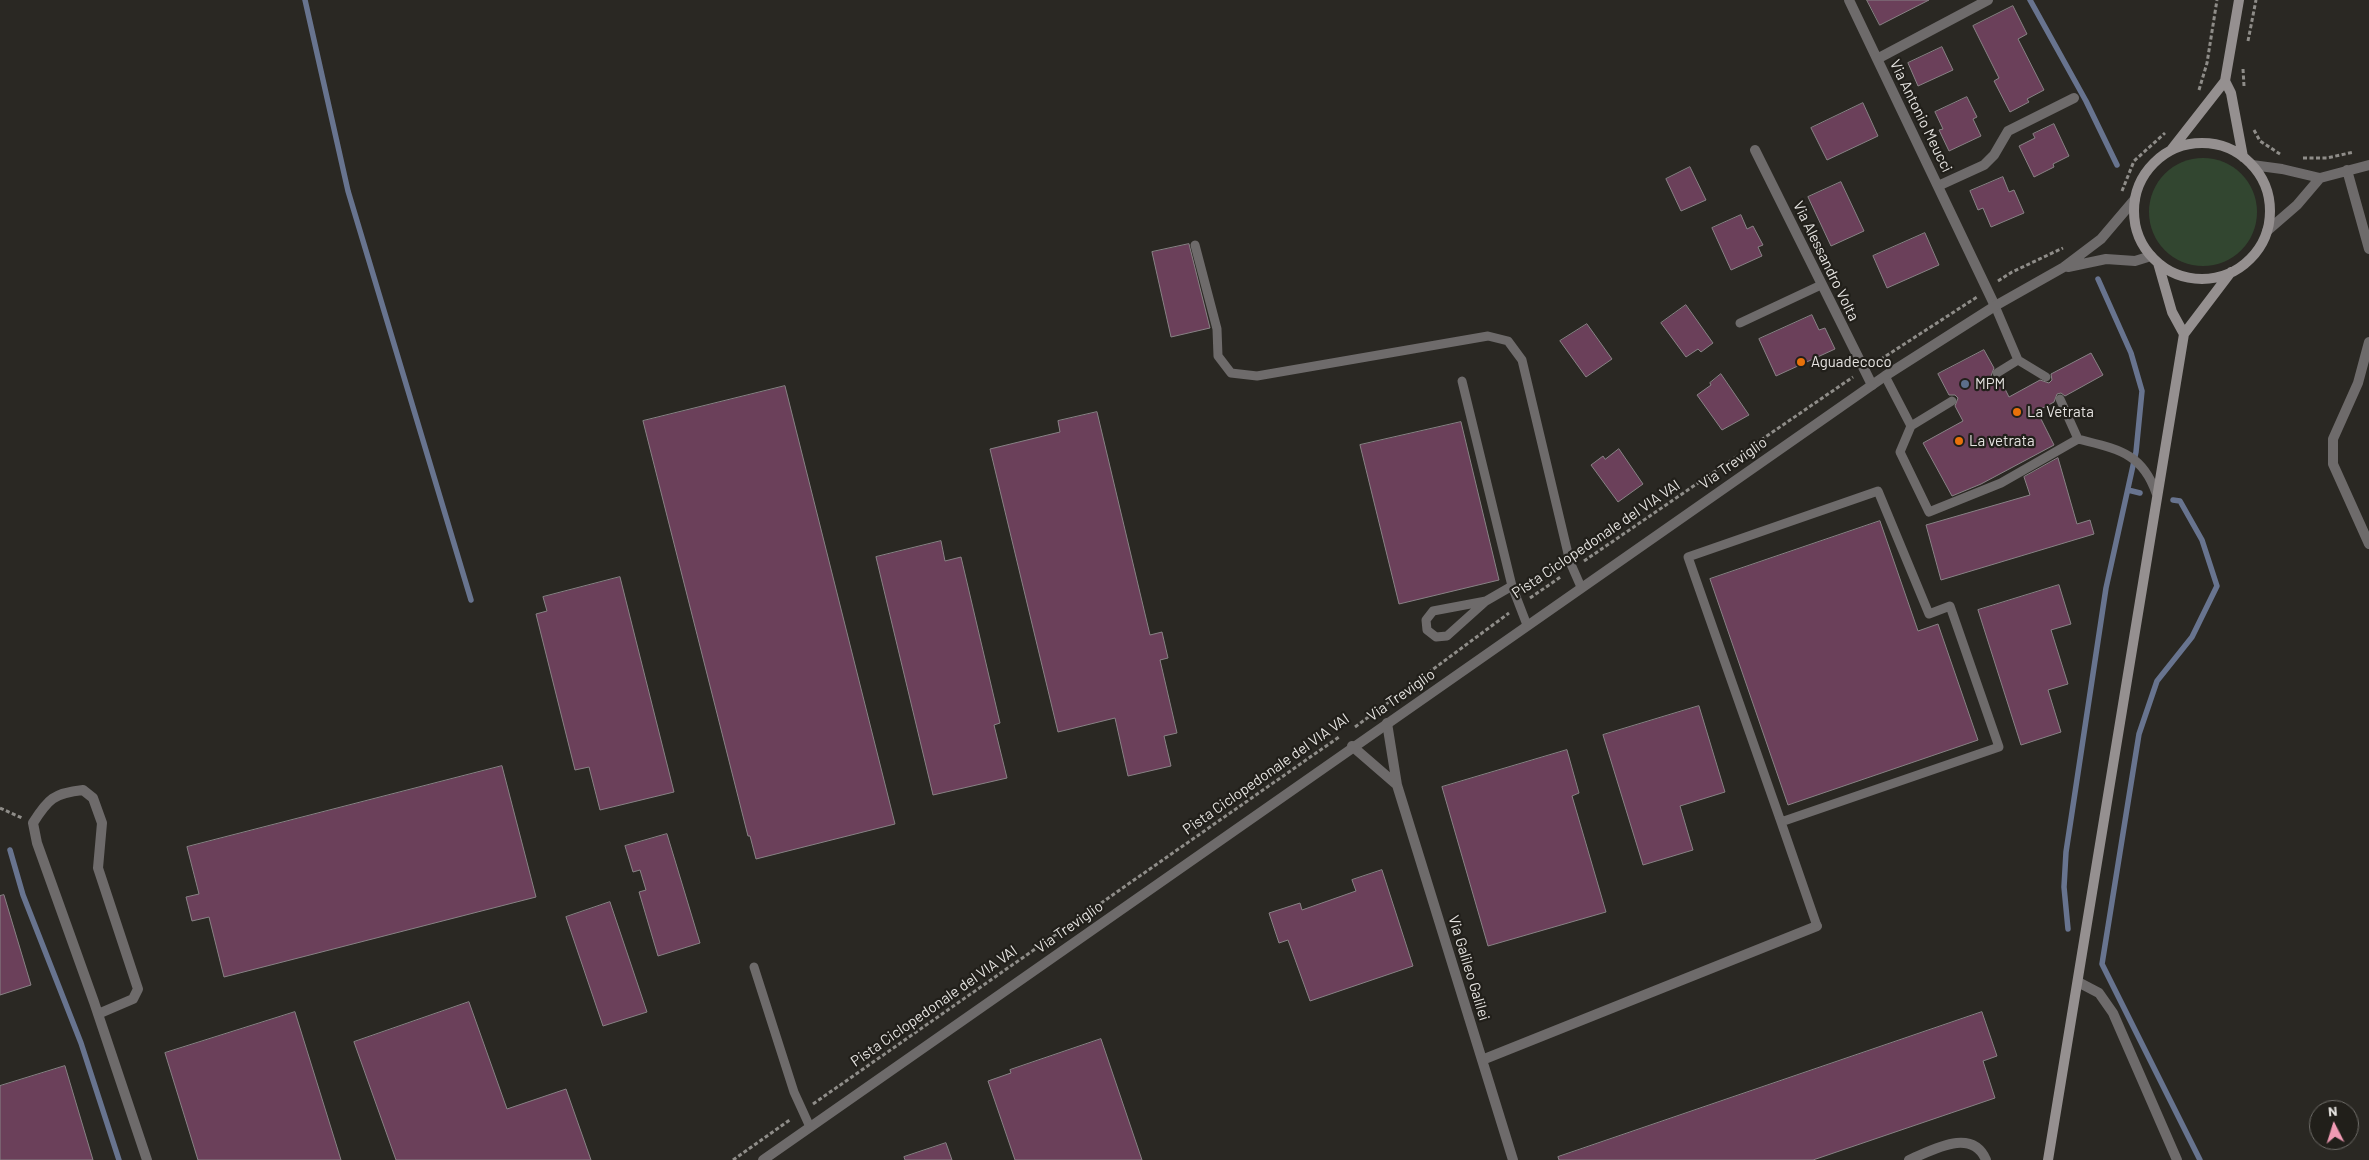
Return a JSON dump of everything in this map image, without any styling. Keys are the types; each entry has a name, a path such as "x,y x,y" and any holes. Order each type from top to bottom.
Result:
{"main road":[{"path":"2184,334 2172,312 2155,260 2136,230 2135,199 2142,179 2154,163 2170,150 2225,81 2238,0"},
{"path":"2225,81 2231,93 2243,157"},
{"path":"2155,260 2171,271 2186,277 2201,279 2217,277 2232,272 2247,262 2259,248 2267,231 2270,208 2265,185 2252,165 2243,157 2226,148 2208,143 2188,144 2170,150"},
{"path":"2048,1160 2156,493 2184,334 2232,272"}],"street":[{"name":"Via Antonio Meucci","path":"1849,0 1995,306"},
{"name":"Via Antonio Meucci","path":"1877,59 1988,0"},
{"name":"Via Antonio Meucci","path":"1938,186 1984,165 1994,155 2008,131 2074,98"},
{"name":"Via Alessandro Volta","path":"1755,150 1872,385"},
{"path":"2252,165 2282,169 2320,178 2369,165"},
{"path":"2347,170 2369,249"},
{"path":"2267,231 2297,205 2320,178"},
{"name":"Via Treviglio","path":"763,1160 1352,746 1885,376 1995,306 2064,267 2101,239 2135,199"},
{"name":"Via Treviglio","path":"2064,267 2106,259 2155,260"},
{"path":"2369,342 2358,383 2333,439 2333,464 2369,544"},
{"name":"Via Galileo Galilei","path":"1387,722 1397,785 1514,1160"},
{"path":"1352,746 1397,785"},
{"path":"98,1014 133,999 138,990 98,868 102,823 93,798 83,790 54,796 33,823 37,842 147,1160"},
{"path":"1482,1060 1817,926"},
{"path":"2078,982 2099,993 2113,1013 2177,1160"},
{"path":"1909,1160 1960,1142 1976,1145 1986,1160"}],"lane":[{"path":"1195,245 1217,329 1218,356 1231,373 1257,376 1488,336 1508,341 1522,360 1572,569 1581,587"},
{"path":"1740,323 1821,285"},
{"path":"1995,306 2018,360 2046,377"},
{"path":"1997,373 2018,360"},
{"path":"1885,376 1911,426"},
{"path":"1462,381 1512,586 1527,625"},
{"path":"2060,399 2078,439"},
{"path":"1952,401 1911,426 1900,452 1928,512 2001,483 2078,439 2120,450 2142,466 2150,476 2156,493"},
{"path":"1781,822 1999,747 1950,606 1929,614 1878,491 1688,557 1817,926"},
{"path":"1486,601 1433,611 1426,620 1427,630 1436,637 1447,636 1486,601 1512,586"},
{"path":"754,967 794,1092 810,1127"}],"path":[{"path":"2197,96 2207,63 2217,0"},
{"path":"2248,43 2256,0"},
{"path":"2244,95 2245,60"},
{"path":"2251,124 2260,141 2279,154 2286,155"},
{"path":"2118,197 2134,160 2169,130"},
{"path":"2300,158 2327,158 2361,151"},
{"path":"2012,272 2068,246"},
{"name":"Pista Ciclopedonale del VIA VAI","path":"1348,731 1519,605 1863,370 1967,304"},
{"name":"Pista Ciclopedonale del VIA VAI","path":"826,1094 1340,737"},
{"path":"0,808 33,823"},
{"path":"733,1160 774,1131"}],"green space":[{"path":"2203,158 2213,159 2233,167 2241,174 2248,182 2256,202 2256,222 2248,242 2241,250 2233,257 2213,265 2203,266 2193,265 2173,257 2165,250 2158,242 2150,222 2149,212 2150,202 2158,182 2165,174 2173,167 2193,159"}],"building":[{"path":"1867,0 1929,0 1880,25"},
{"path":"2013,6 2027,34 2018,39 2044,90 2027,99 2029,102 2010,112 1994,81 1999,78 1973,26"},
{"path":"1942,47 1953,70 1918,86 1908,63"},
{"path":"1967,97 1977,117 1973,119 1981,136 1949,151 1939,130 1943,129 1935,112"},
{"path":"1863,103 1878,136 1827,160 1811,128"},
{"path":"2054,124 2069,156 2053,164 2054,167 2034,177 2019,146 2035,138 2033,134"},
{"path":"1690,167 1706,200 1681,211 1666,179"},
{"path":"2003,177 2009,192 2014,190 2024,213 1991,227 1983,208 1978,210 1970,191"},
{"path":"1841,182 1864,231 1831,246 1808,197"},
{"path":"1741,215 1747,229 1753,226 1763,245 1758,247 1762,256 1731,270 1712,228"},
{"path":"1925,233 1939,265 1887,288 1873,256"},
{"path":"1189,244 1210,328 1171,337 1152,252"},
{"path":"1686,305 1713,343 1701,352 1698,349 1686,357 1661,323"},
{"path":"1812,315 1819,330 1825,328 1835,349 1776,376 1759,339"},
{"path":"1587,324 1612,359 1586,377 1560,341"},
{"path":"1984,350 1994,368 1991,376 1994,379 2000,379 2009,397 2040,380 2049,383 2052,380 2051,374 2091,353 2103,375 2065,396 2061,393 2057,394 2054,402 2037,411 2054,445 1981,484 1952,496 1923,443 1963,421 1955,406 1958,398 1955,395 1949,395 1938,374"},
{"path":"1721,374 1749,415 1722,430 1697,395 1711,385 1710,383"},
{"path":"785,386 895,824 756,859 750,836 748,836 643,421"},
{"path":"1097,412 1150,635 1162,632 1168,658 1160,660 1177,733 1164,736 1171,766 1128,776 1115,718 1058,732 990,449 1060,432 1058,421"},
{"path":"1461,422 1499,580 1399,604 1360,445"},
{"path":"1619,449 1643,484 1618,502 1591,465 1603,456 1605,459"},
{"path":"2058,458 2077,524 2090,520 2094,534 1941,580 1926,525 2030,495 2024,477"},
{"path":"1880,521 1918,631 1938,624 1978,740 1788,805 1710,579"},
{"path":"941,541 945,561 961,557 1000,723 994,725 1007,778 933,795 876,557"},
{"path":"620,577 674,792 600,810 589,767 575,770 536,614 547,611 543,597"},
{"path":"2059,585 2071,624 2051,630 2068,684 2048,690 2061,732 2021,745 1978,610"},
{"path":"1699,706 1725,792 1680,806 1693,850 1643,865 1603,735"},
{"path":"1567,750 1579,793 1572,796 1606,912 1488,946 1442,787"},
{"path":"502,766 536,897 224,977 209,917 192,921 186,897 199,894 187,847"},
{"path":"667,834 700,943 658,956 639,892 646,890 640,870 633,872 625,846"},
{"path":"1382,870 1413,966 1310,1001 1288,940 1279,943 1269,913 1300,903 1302,910 1356,891 1352,880"},
{"path":"4,895 31,985 0,995 0,896"},
{"path":"610,902 647,1012 603,1026 566,917"},
{"path":"469,1002 507,1109 566,1089 591,1160 396,1160 354,1042"},
{"path":"295,1012 341,1160 198,1160 165,1053"},
{"path":"1982,1012 1997,1056 1983,1061 1995,1098 1813,1160 1559,1160 1558,1157"},
{"path":"1101,1039 1142,1160 1015,1160 988,1081 1011,1073 1010,1070"},
{"path":"65,1066 93,1160 0,1160 0,1086"},
{"path":"946,1143 952,1160 905,1160 904,1157"}],"waterway":[{"path":"305,0 348,191 471,600"},
{"path":"2030,0 2086,101 2117,165"},
{"path":"2068,929 2064,887 2066,852 2106,588 2136,452 2142,391 2131,353 2098,279"},
{"path":"2128,490 2140,493"},
{"path":"2173,500 2180,501 2202,540 2217,586 2192,637 2157,681 2139,734 2102,964 2200,1160"},
{"path":"10,850 23,895 81,1043 119,1160"}],"place":[{"name":"Aguadecoco","path":"1801,362"},
{"name":"MPM","path":"1965,384"},
{"name":"La Vetrata","path":"2017,412"},
{"name":"La vetrata","path":"1959,441"}]}
